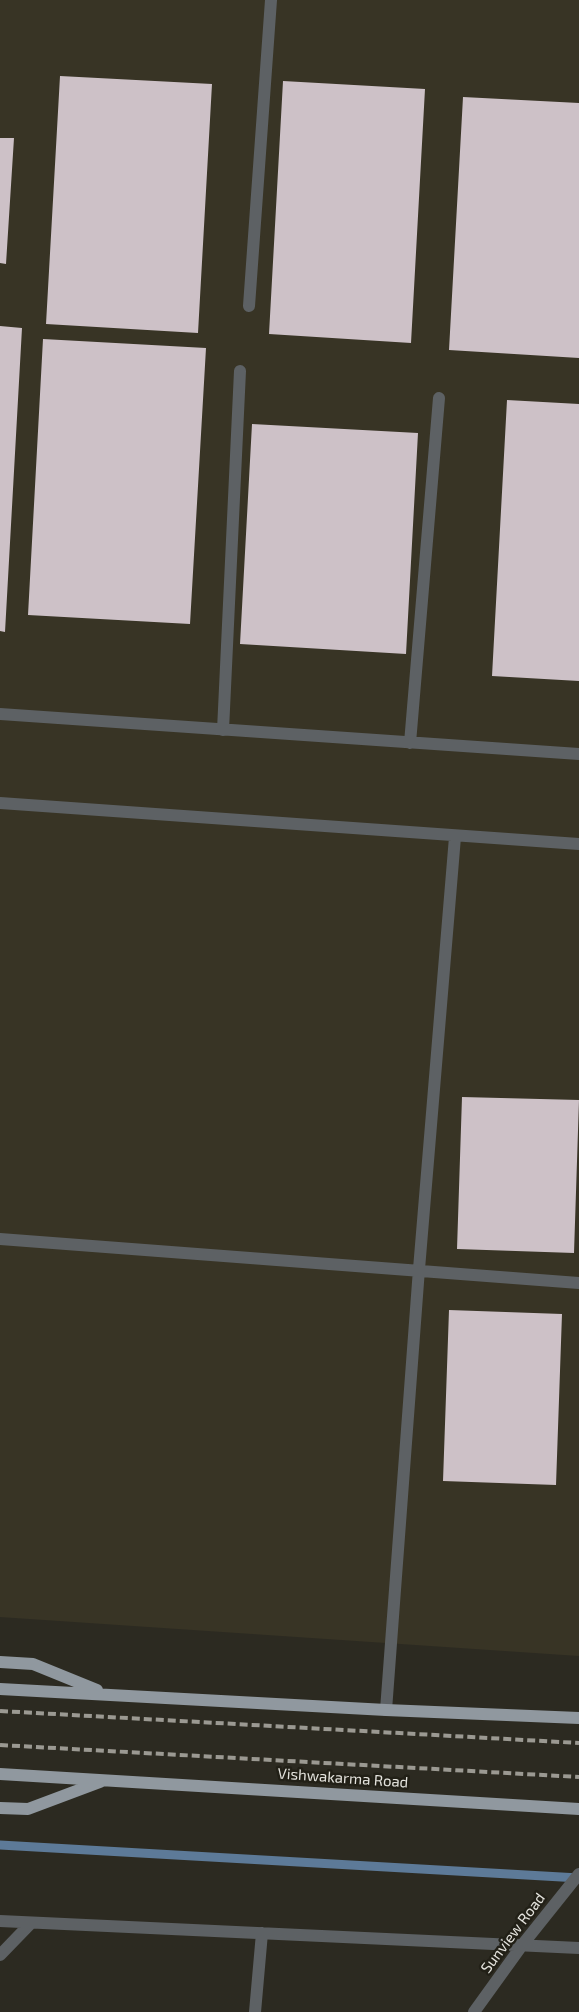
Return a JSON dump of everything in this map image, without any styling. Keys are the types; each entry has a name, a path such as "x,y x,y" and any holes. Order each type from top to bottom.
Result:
{"main road":[{"path":"0,1662 33,1664 108,1694"},
{"path":"0,1689 386,1710 579,1718"},
{"name":"Vishwakarma Road","path":"0,1774 579,1809"},
{"path":"0,1808 28,1809 105,1780"}],"street":[{"path":"249,306 271,0"},
{"path":"222,730 240,371"},
{"path":"410,743 439,398"},
{"path":"0,714 579,754"},
{"path":"0,803 455,837 579,844"},
{"path":"386,1710 419,1270 455,837"},
{"path":"0,1239 579,1283"},
{"name":"Sunview Road","path":"474,2012 523,1944 579,1874"},
{"path":"0,1921 579,1948"},
{"path":"0,1955 31,1923"},
{"path":"255,2012 262,1932"}],"shaded area":[{"path":"0,0 579,0 579,1656 0,1617"}],"building":[{"path":"60,76 212,84 198,333 46,324"},
{"path":"283,81 425,89 411,343 269,334"},
{"path":"463,97 579,103 579,358 449,350"},
{"path":"0,138 14,138 6,264 0,263"},
{"path":"0,326 22,328 5,632 0,631"},
{"path":"43,339 206,348 190,624 28,615"},
{"path":"507,400 579,404 579,681 492,676"},
{"path":"252,424 418,433 406,654 240,644"},
{"path":"462,1097 579,1100 574,1253 457,1249"},
{"path":"449,1310 562,1314 556,1485 443,1481"}],"waterway":[{"path":"0,1845 579,1878"}],"railway":[{"path":"0,1711 579,1743"},
{"path":"0,1745 579,1777"}]}
